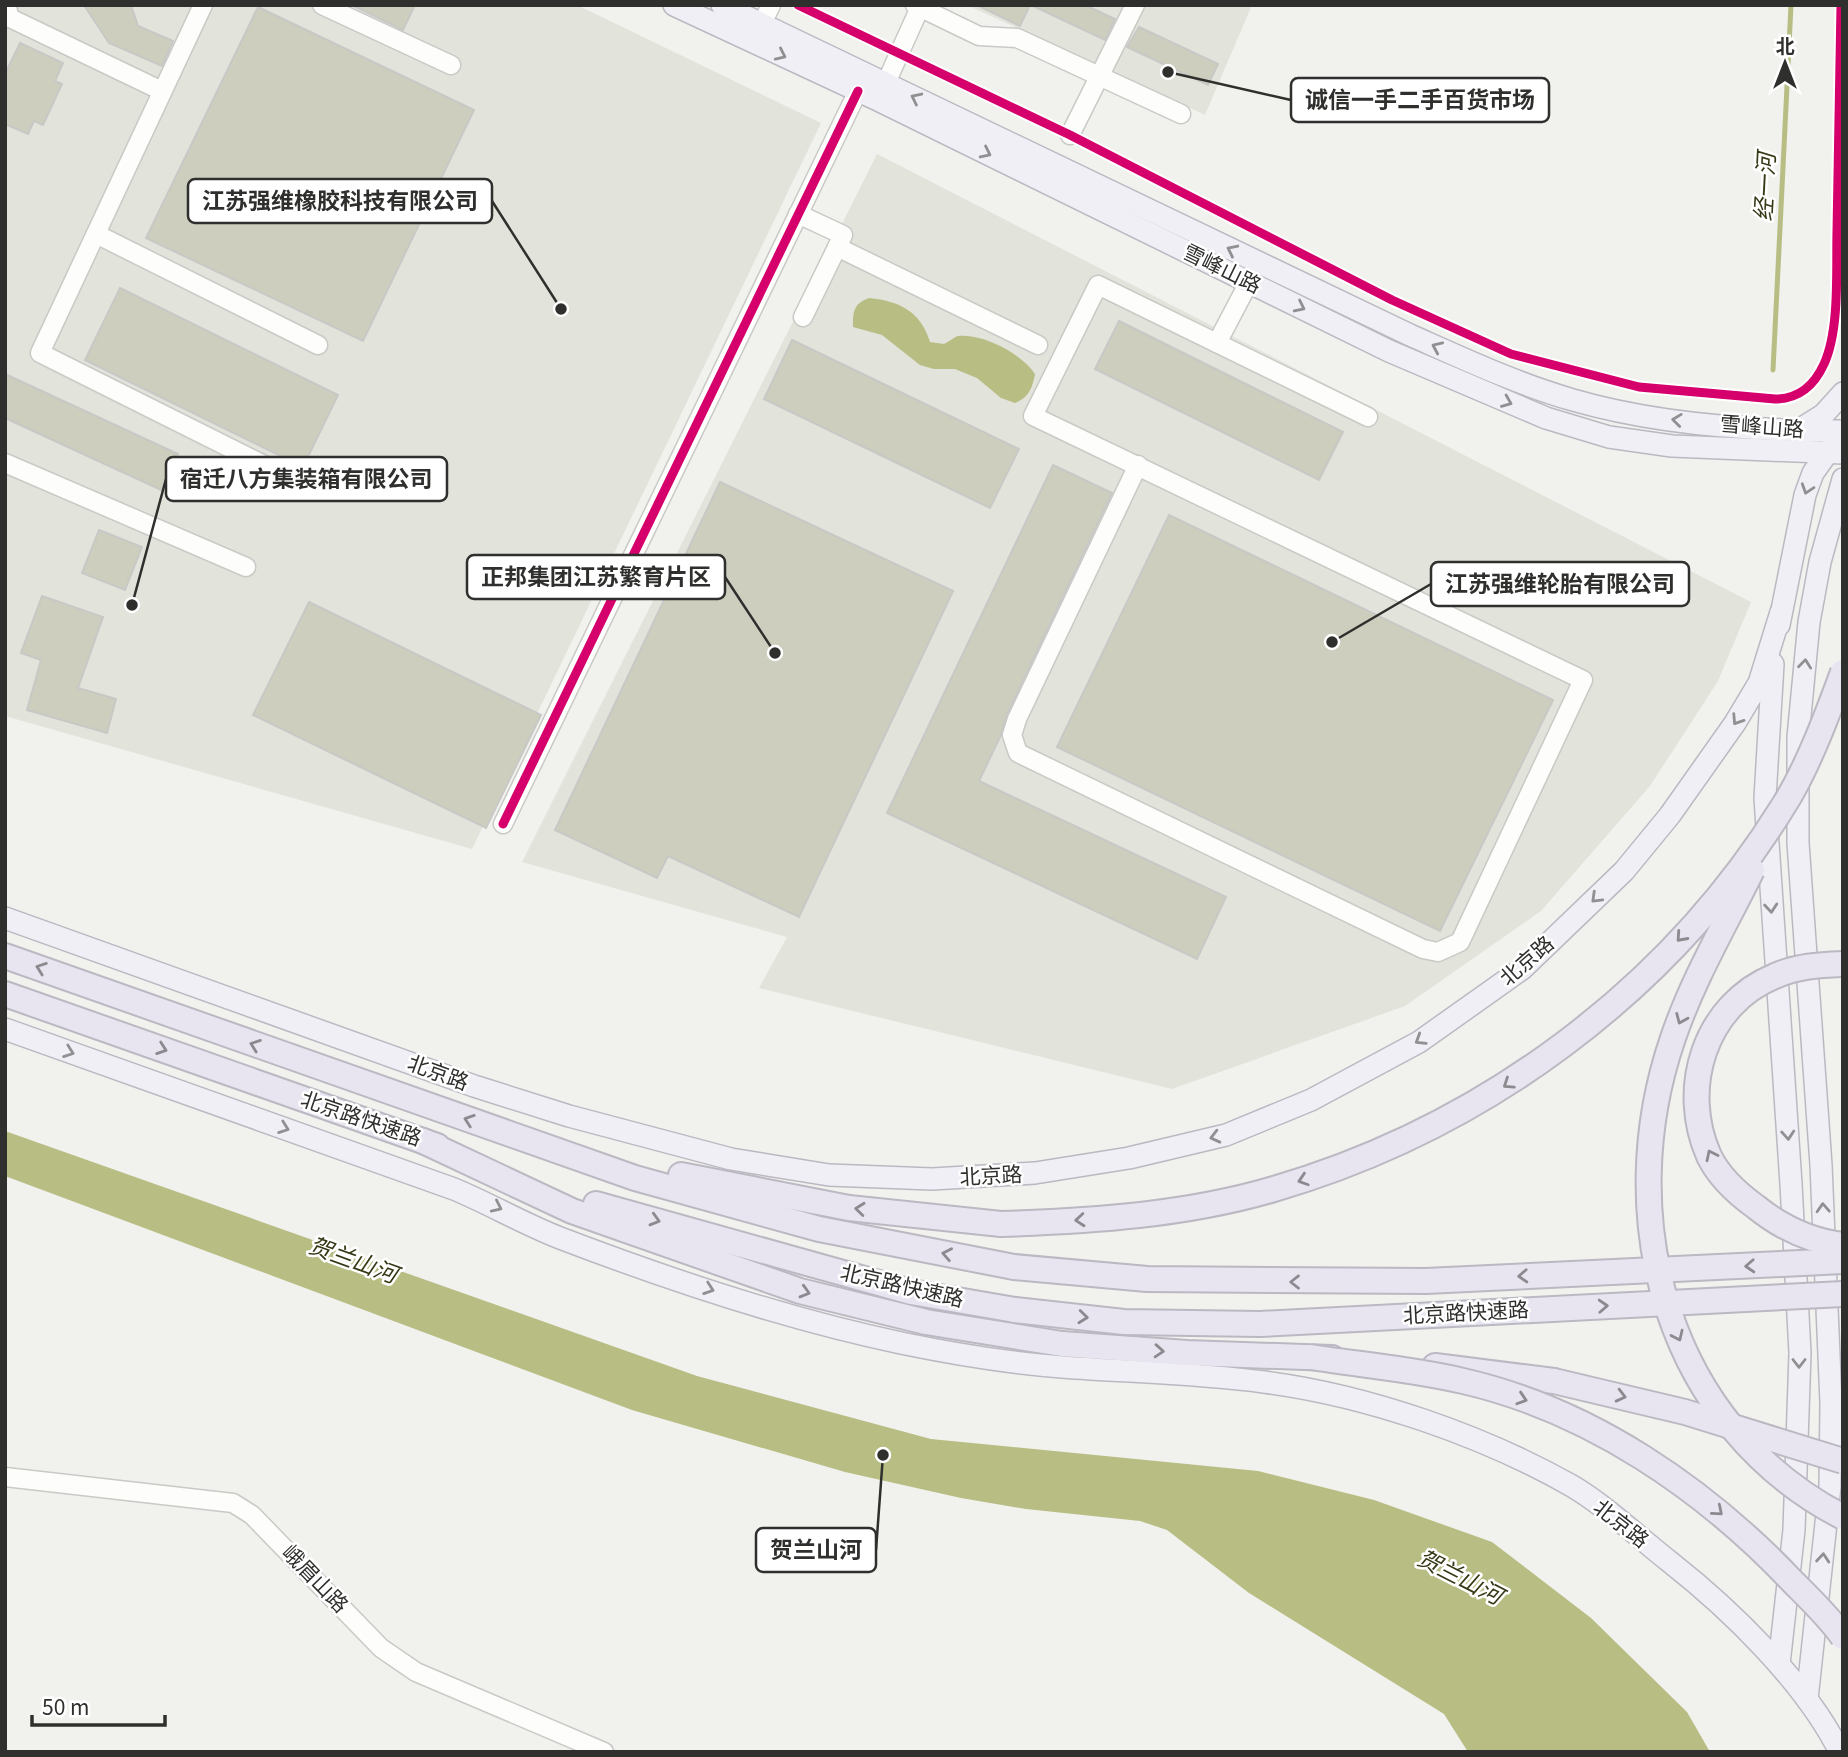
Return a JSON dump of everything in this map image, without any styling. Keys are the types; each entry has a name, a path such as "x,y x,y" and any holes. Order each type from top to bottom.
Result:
{"highway":[{"path":"1843,672 1785,804 1697,980 1673,1038 1654,1112 1647,1178 1649,1222 1661,1290 1674,1331 1707,1394 1752,1452 1778,1476 1843,1517"},
{"path":"516,1137 706,1181 849,1208 1002,1224 1075,1221 1150,1213 1246,1196 1349,1164 1434,1127 1502,1088 1572,1039 1651,971 1730,882 1785,804"},
{"name":"北京路快速路","path":"5,956 635,1178 819,1229 1014,1267 1147,1279 1398,1281 1843,1261"},
{"path":"1843,964 1807,965 1774,976 1744,994 1720,1020 1702,1052 1696,1084 1698,1119 1710,1158 1735,1191 1797,1234 1843,1245"},
{"name":"北京路快速路","path":"5,994 589,1202 911,1292 1015,1310 1124,1322 1260,1324 1843,1294"},
{"path":"423,1141 572,1211 800,1291 926,1322 1062,1344 1187,1353 1311,1357 1455,1368 1554,1381 1685,1412 1843,1461"},
{"path":"1311,1357 1463,1381 1550,1408 1583,1425 1676,1478 1713,1506 1757,1544 1843,1637"}],"main road":[{"name":"雪峰山路","path":"674,5 762,24 858,91 882,92 1506,378 1621,412 1798,431 1843,431"},
{"name":"雪峰山路","path":"722,5 762,24 882,92 1249,282 1436,372 1566,426 1609,437 1672,446 1834,453"},
{"path":"1798,431 1823,415 1843,393"},
{"path":"1779,1664 1794,1530 1800,1366 1791,1184 1765,798 1773,666 1805,495 1813,473 1834,453 1843,431"},
{"path":"1807,1699 1830,1486 1831,1403 1821,1165 1798,843 1798,737 1809,622 1820,562 1843,479"},
{"name":"北京路","path":"5,918 474,1086 569,1116 731,1159 829,1175 932,1179 1035,1173 1129,1158 1226,1135 1311,1100 1419,1042 1522,969 1624,871 1677,805 1735,723 1759,683 1781,612"},
{"name":"北京路","path":"5,1028 454,1189 556,1237 733,1297 832,1326 956,1353 1057,1367 1265,1382 1409,1416 1501,1450 1575,1488 1690,1578 1779,1664 1807,1699 1840,1752"}],"street":[{"path":"6,5 10,18 162,91"},
{"path":"203,5 40,354 270,468"},
{"path":"322,5 451,65"},
{"path":"1070,135 1135,5"},
{"path":"882,92 919,6 979,36 1017,38 1181,114"},
{"path":"503,824 858,91"},
{"path":"798,214 843,235 803,317"},
{"path":"96,234 318,345"},
{"path":"837,247 1038,345"},
{"path":"1217,343 1249,282"},
{"path":"1138,465 1017,719 1012,735 1018,753 1423,949 1438,952 1460,942 1583,680 1138,465 1033,416 1098,285 1368,417"},
{"path":"5,463 246,567"},
{"name":"峨眉山路","path":"5,1477 233,1503 252,1515 381,1648 416,1672 604,1752"}],"shaded area":[{"path":"5,5 577,5 821,123 472,849 5,716"},
{"path":"967,5 1252,5 1205,115"},
{"path":"877,154 1751,602 1718,681 1650,786 1541,911 1405,1006 1172,1089 759,988 787,937 522,862"}],"water":[{"path":"869,298 900,305 908,310 921,323 930,342 944,344 958,336 968,336 990,341 1012,352 1035,374 1029,392 1015,403 1001,398 977,378 955,369 934,369 920,365 882,335 853,327 855,309"},
{"path":"5,1131 697,1376 931,1439 1258,1471 1374,1500 1492,1542 1591,1618 1687,1712 1710,1752 1468,1752 1444,1714 1249,1593 1167,1530 1140,1521 1026,1509 961,1498 845,1472 632,1410 5,1176"}],"building":[{"path":"84,5 131,5 138,26 173,41 162,66 109,43"},
{"path":"352,5 415,5 403,30"},
{"path":"977,5 1030,5 1020,26"},
{"path":"1031,5 1085,5 1115,19 1105,40"},
{"path":"258,7 474,110 363,341 146,238"},
{"path":"1139,27 1218,64 1208,85 1127,47"},
{"path":"20,43 63,63 55,81 62,84 43,125 34,121 28,134 5,124 5,74"},
{"path":"120,288 338,395 303,467 85,360"},
{"path":"1119,321 1343,432 1319,480 1095,369"},
{"path":"792,340 1019,449 990,508 764,399"},
{"path":"5,374 178,454 161,490 5,418"},
{"path":"1053,465 1112,493 1007,714 1001,735 979,781 1226,897 1197,959 887,813"},
{"path":"720,482 953,591 799,917 668,856 657,878 555,830"},
{"path":"1169,515 1553,700 1440,931 1057,747"},
{"path":"99,530 142,547 125,590 82,573"},
{"path":"42,596 103,617 78,688 116,699 107,733 27,710 41,660 21,653"},
{"path":"309,602 541,715 486,828 253,715"}],"waterway":[{"name":"经一河","path":"1773,370 1791,5"}],"cycle path":[{"path":"798,5 1070,135 1392,300 1511,354 1639,387 1775,399 1798,394 1816,379 1824,364 1833,334 1837,281 1841,5"},
{"path":"503,824 858,91"}],"place":[{"name":"诚信一手二手百货市场","path":"1168,72"},
{"name":"江苏强维橡胶科技有限公司","path":"561,309"},
{"name":"宿迁八方集装箱有限公司","path":"132,605"},
{"name":"江苏强维轮胎有限公司","path":"1332,642"},
{"name":"正邦集团江苏繁育片区","path":"775,653"},
{"name":"贺兰山河","path":"883,1455"}]}
